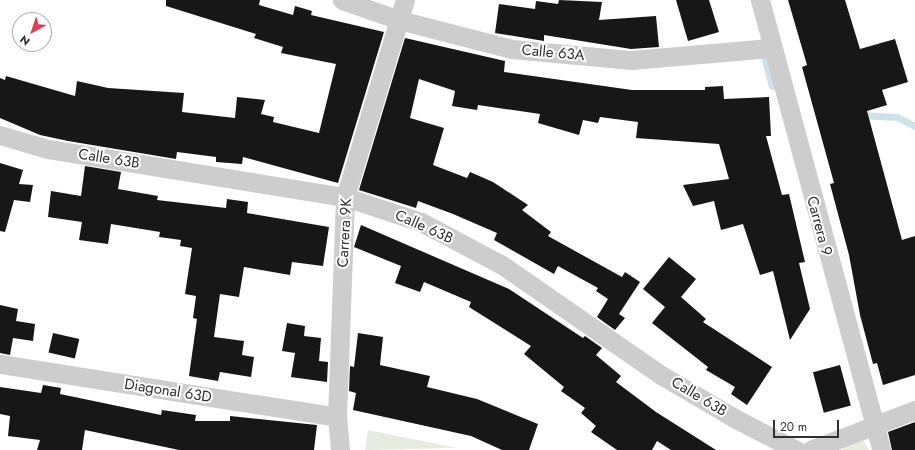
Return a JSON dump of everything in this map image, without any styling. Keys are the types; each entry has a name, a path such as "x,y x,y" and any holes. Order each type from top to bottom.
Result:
{"street":[{"name":"Calle 63A","path":"342,0 399,20 512,49 631,60 771,48"},
{"name":"Carrera 9K","path":"340,450 337,417 345,197 405,0"},
{"name":"Carrera 9","path":"760,0 771,48 872,425 881,450"},
{"name":"Calle 63B","path":"0,135 48,149 345,197 421,222 502,265 661,375 736,420 796,450"},
{"name":"Diagonal 63D","path":"0,364 337,417"},
{"path":"810,450 872,425 915,410"}],"shaded area":[{"path":"368,430 457,448 365,450"},
{"path":"863,440 869,450 841,450"}],"building":[{"path":"166,0 260,0 259,5 293,15 295,6 312,11 311,15 384,32 338,183 243,157 242,164 216,162 216,157 177,152 176,159 68,141 40,135 0,118 0,78 5,80 6,76 75,96 77,81 108,88 184,93 182,112 235,118 237,97 265,100 261,114 274,117 273,122 319,133 336,64 281,53 283,47 254,38 256,34 166,6"},
{"path":"559,0 602,2 599,20 656,16 659,47 631,49 544,35 544,41 495,33 499,4 535,9 536,1 558,4"},
{"path":"676,0 709,0 719,32 688,41"},
{"path":"788,0 845,0 860,49 895,39 908,82 882,90 887,105 867,111 902,240 915,236 915,375 883,385 877,363 873,364 860,315 849,255 830,184 834,183 802,67 807,65"},
{"path":"405,38 505,61 504,72 632,90 705,90 705,87 723,86 724,99 769,97 771,136 766,136 782,195 789,194 805,262 799,263 810,309 790,340 773,271 760,275 743,224 721,230 714,201 693,206 683,185 729,179 719,144 636,138 638,122 600,117 598,123 583,120 579,135 538,123 540,114 478,105 477,110 452,106 455,91 419,79 410,118 444,128 433,165 467,178 470,172 493,182 528,205 522,210 551,232 548,236 622,277 625,272 640,282 619,314 625,318 615,330 597,317 608,299 596,291 598,288 558,266 554,274 494,240 497,233 453,214 418,201 416,208 359,190"},
{"path":"0,163 23,170 19,184 33,185 30,202 14,200 5,232 0,231"},
{"path":"85,166 121,172 118,189 158,196 157,200 226,208 227,199 248,202 247,213 329,227 323,266 292,262 290,275 244,267 239,297 220,294 214,337 244,341 242,355 254,357 251,377 220,372 218,381 189,376 197,319 193,318 196,296 185,294 192,248 180,246 181,240 159,237 160,232 111,224 108,244 79,240 82,222 48,217 51,191 81,196"},
{"path":"361,225 509,289 583,338 585,336 602,348 596,355 621,376 616,382 656,412 716,450 671,450 657,441 652,450 617,450 591,432 596,426 581,413 585,408 561,391 564,387 524,354 531,346 469,307 471,302 424,282 420,292 395,283 401,266 354,247"},
{"path":"669,257 696,279 681,297 706,319 703,322 772,367 747,405 731,394 735,387 706,370 708,367 652,323 665,307 643,289"},
{"path":"0,305 18,309 16,321 35,324 33,341 13,338 10,355 0,353"},
{"path":"287,323 305,326 304,336 321,338 319,361 328,362 327,382 291,377 295,353 282,351"},
{"path":"53,333 79,339 75,359 49,352"},
{"path":"358,333 383,337 380,365 430,376 427,387 477,399 538,424 529,450 502,450 471,436 353,410 356,393 349,391 350,366 354,367"},
{"path":"840,365 851,406 824,413 813,372"},
{"path":"43,385 61,388 60,394 161,415 162,410 196,415 195,421 230,421 230,416 317,425 314,450 179,450 85,430 82,450 37,450 40,440 8,436 10,416 0,414 0,387 41,393"},
{"path":"915,422 915,450 892,450 888,432"}],"waterway":[{"path":"765,60 772,86"},
{"path":"859,115 897,117 915,126"}]}
